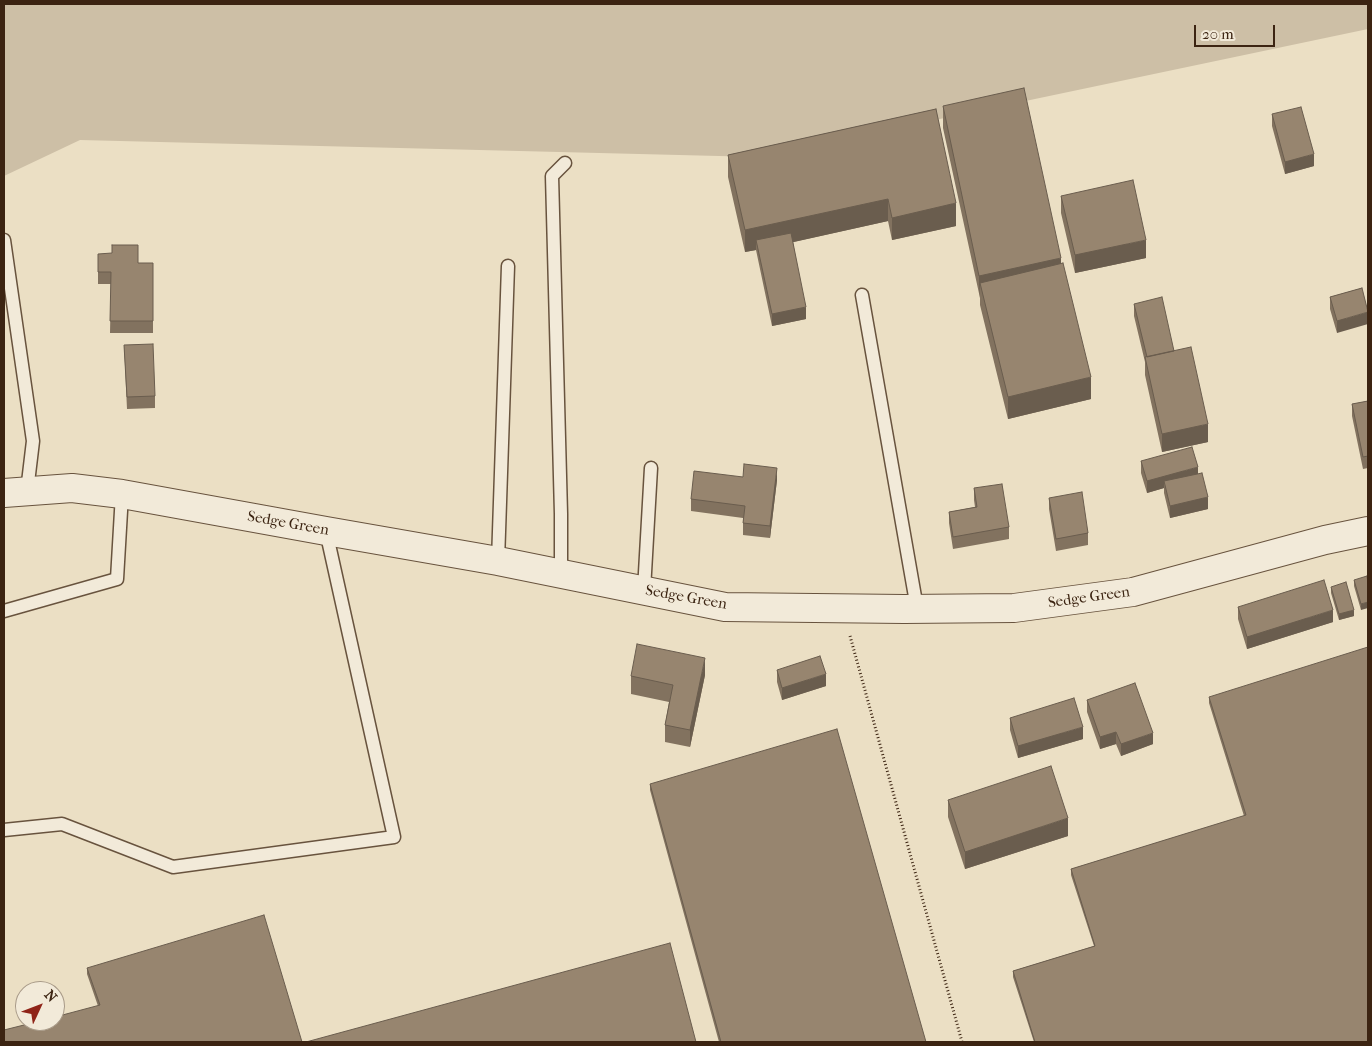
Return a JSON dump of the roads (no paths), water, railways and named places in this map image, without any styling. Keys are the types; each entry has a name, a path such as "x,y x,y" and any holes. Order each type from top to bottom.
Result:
{"street":[{"name":"Sedge Green","path":"15,492 72,488 122,494 498,561 726,607 1014,608 1133,592 1368,531"}],"lane":[{"path":"561,574 552,176 565,163"},
{"path":"4,240 33,441 15,492"},
{"path":"498,561 508,266"},
{"path":"862,295 917,608"},
{"path":"644,590 651,468"},
{"path":"4,611 116,579 122,494"},
{"path":"4,830 62,824 173,867 394,837 326,531"}]}
